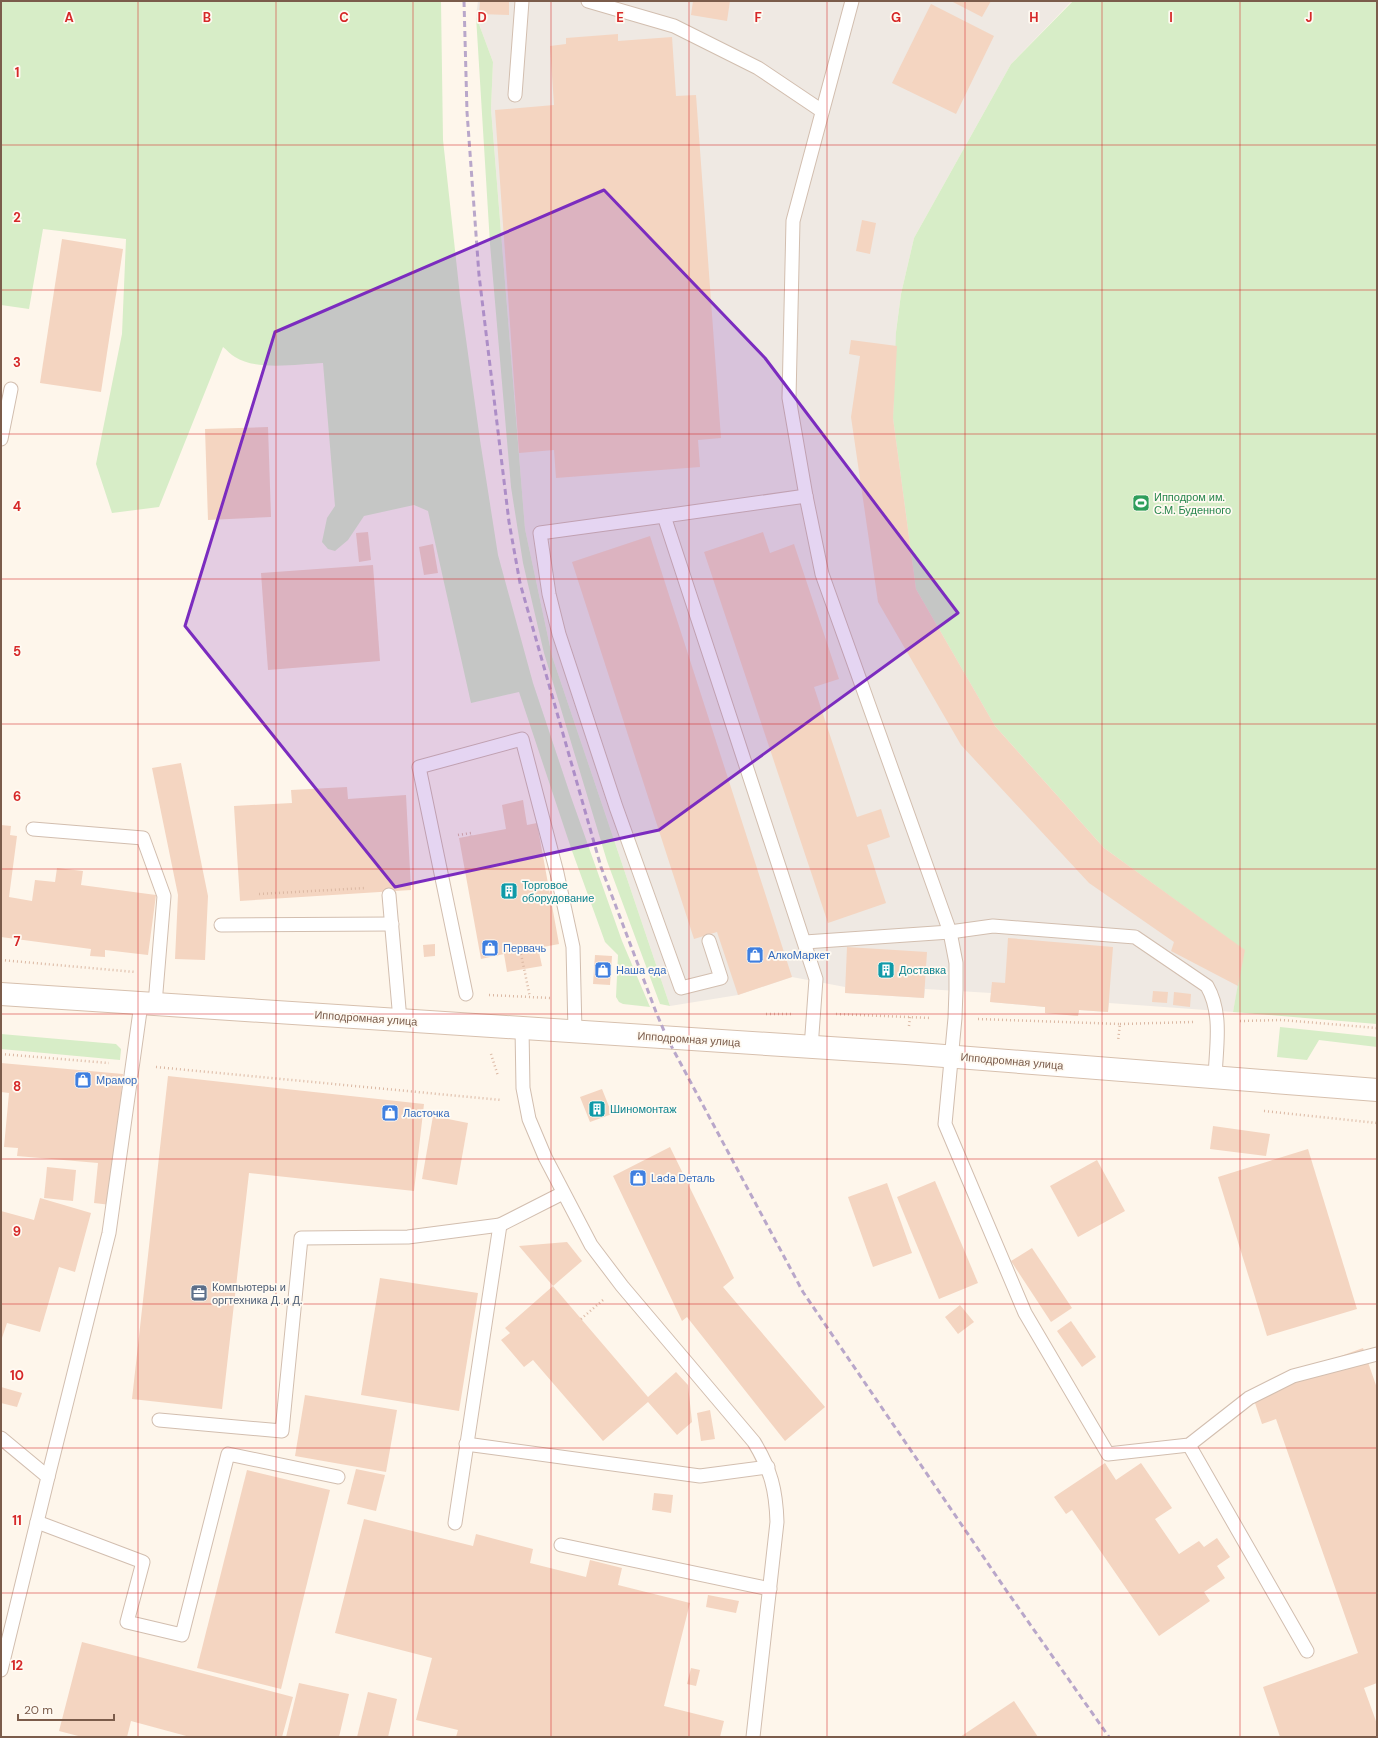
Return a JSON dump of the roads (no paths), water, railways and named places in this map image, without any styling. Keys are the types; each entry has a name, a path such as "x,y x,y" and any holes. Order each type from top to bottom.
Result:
{"street":[{"name":"Ипподромная улица","path":"1,994 951,1056 1377,1090"}],"lane":[{"path":"515,95 522,1"},
{"path":"588,1 674,26 758,68 822,111"},
{"path":"852,1 793,220 789,398 806,496 822,574 950,932 956,963 956,990 945,1124 1026,1313 1108,1454 1190,1445 1249,1398 1293,1376 1377,1354"},
{"path":"1,440 11,389"},
{"path":"709,941 721,978 681,988 619,814 559,634 549,594 540,533 806,496"},
{"path":"664,516 816,979 811,1048"},
{"path":"466,994 419,767 522,739 557,873 573,946 575,1031"},
{"path":"1,1670 109,1233 134,1065 148,1004 164,896 143,838 33,830"},
{"path":"388,895 392,924 400,1020"},
{"path":"221,926 392,924"},
{"path":"805,942 950,932 994,926 1135,937 1206,986 1214,999 1217,1022 1215,1078"},
{"path":"522,1028 523,1082 529,1119 562,1193 591,1245 622,1286 754,1442 768,1467 773,1480 777,1501 777,1522 753,1737"},
{"path":"159,1420 282,1432 301,1238 408,1237 500,1225 562,1193"},
{"path":"455,1523 500,1225"},
{"path":"1,1438 48,1477"},
{"path":"466,1444 700,1476 768,1467"},
{"path":"1190,1445 1307,1651"},
{"path":"37,1522 143,1562 127,1622 182,1635 228,1454 338,1477"},
{"path":"561,1545 770,1589"}],"railway":[{"path":"464,1 467,112 479,275 509,522 520,583 601,867 667,1038 803,1292 1006,1590 1109,1737"}],"place":[{"name":"Ипподром им. С.М. Буденного","path":"1141,503"},
{"name":"Торговое оборудование","path":"509,891"},
{"name":"Первачь","path":"490,948"},
{"name":"АлкоМаркет","path":"755,955"},
{"name":"Наша еда","path":"603,970"},
{"name":"Доставка","path":"886,970"},
{"name":"Мрамор","path":"83,1080"},
{"name":"Шиномонтаж","path":"597,1109"},
{"name":"Ласточка","path":"390,1113"},
{"name":"Lada Dеталь","path":"638,1178"},
{"name":"Компьютеры и оргтехника Д. и Д.","path":"199,1293"}]}
